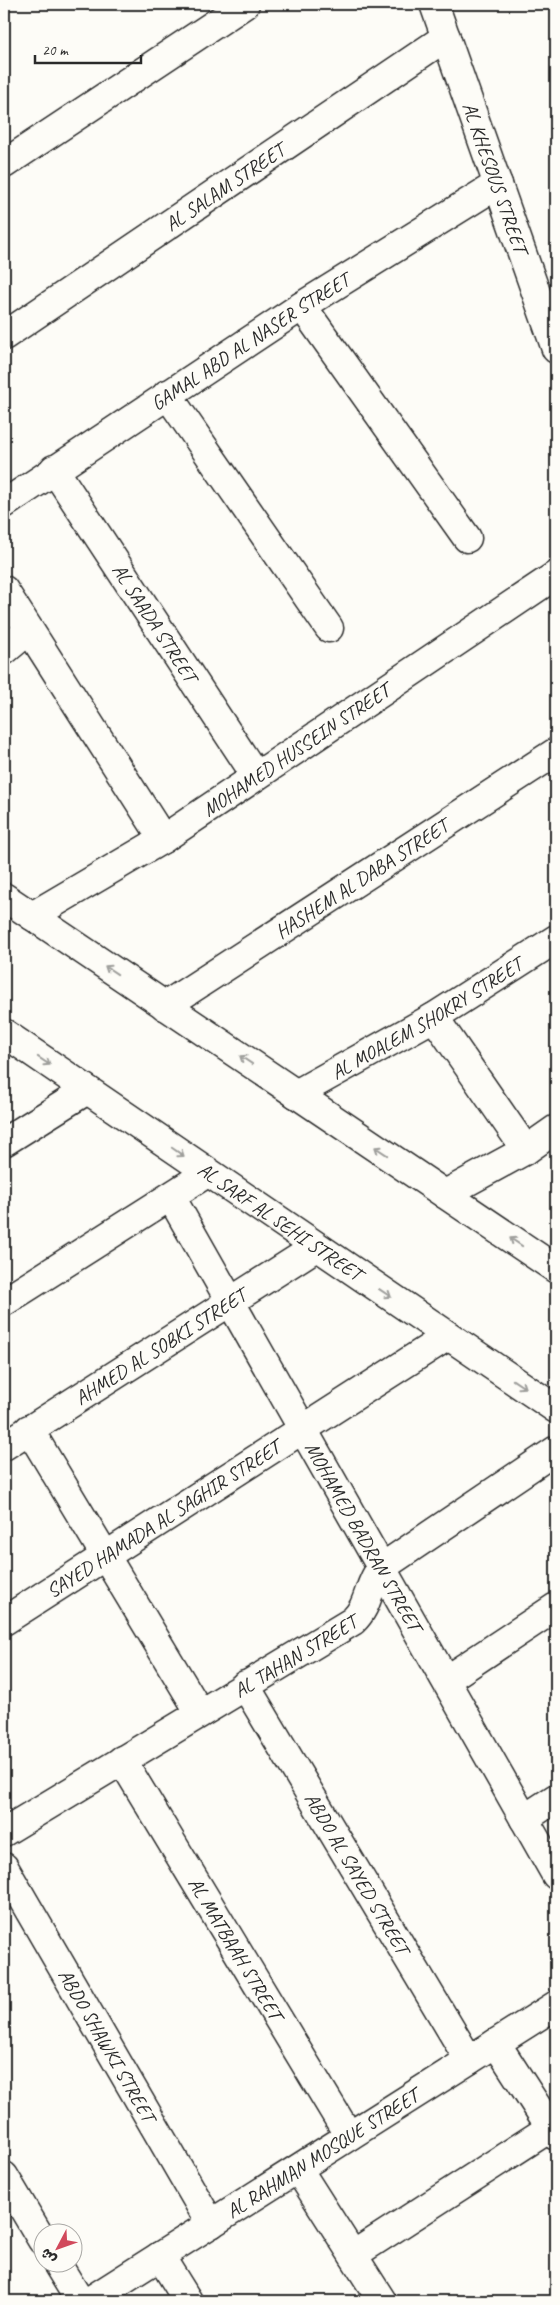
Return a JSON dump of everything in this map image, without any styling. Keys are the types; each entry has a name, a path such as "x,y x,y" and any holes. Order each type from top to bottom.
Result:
{"street":[{"path":"4,164 245,4"},
{"name":"AL KHESOUS STREET","path":"434,4 556,350"},
{"name":"AL SALAM STREET","path":"4,336 446,37"},
{"name":"GAMAL ABD AL NASER STREET","path":"4,504 302,306 498,184"},
{"path":"302,306 466,538"},
{"path":"167,394 329,628"},
{"name":"AL SAADA STREET","path":"54,469 256,776"},
{"name":"MOHAMED HUSSEIN STREET","path":"32,916 163,839 556,575"},
{"path":"4,590 163,839"},
{"path":"4,651 29,630"},
{"name":"HASHEM AL DABA STREET","path":"165,1006 556,752"},
{"path":"4,897 556,1269"},
{"name":"AL MOALEM SHOKRY STREET","path":"296,1094 434,1017 556,939"},
{"path":"434,1017 526,1150"},
{"name":"AL SARF AL SEHI STREET","path":"4,1033 556,1409"},
{"path":"4,1142 87,1090"},
{"path":"444,1194 526,1150 556,1128"},
{"path":"4,1302 208,1173"},
{"name":"MOHAMED BADRAN STREET","path":"171,1197 556,1875"},
{"name":"AHMED AL SOBKI STREET","path":"4,1446 316,1247"},
{"name":"SAYED HAMADA AL SAGHIR STREET","path":"4,1621 448,1336"},
{"path":"29,1429 200,1713"},
{"path":"380,1568 556,1450"},
{"name":"AL TAHAN STREET","path":"4,1832 353,1621 366,1606 370,1586 380,1568"},
{"path":"446,1680 556,1607"},
{"name":"ABDO AL SAYED STREET","path":"245,1686 470,2060"},
{"name":"AL MATBAAH STREET","path":"122,1760 349,2136"},
{"path":"524,1819 556,1798"},
{"name":"ABDO SHAWKI STREET","path":"4,1868 211,2224"},
{"name":"AL RAHMAN MOSQUE STREET","path":"89,2301 556,2004"},
{"path":"353,2256 553,2132 496,2043"},
{"path":"298,2168 382,2301"},
{"path":"4,2176 32,2223"},
{"path":"160,2256 188,2301"},
{"path":"62,2272 80,2301"}]}
